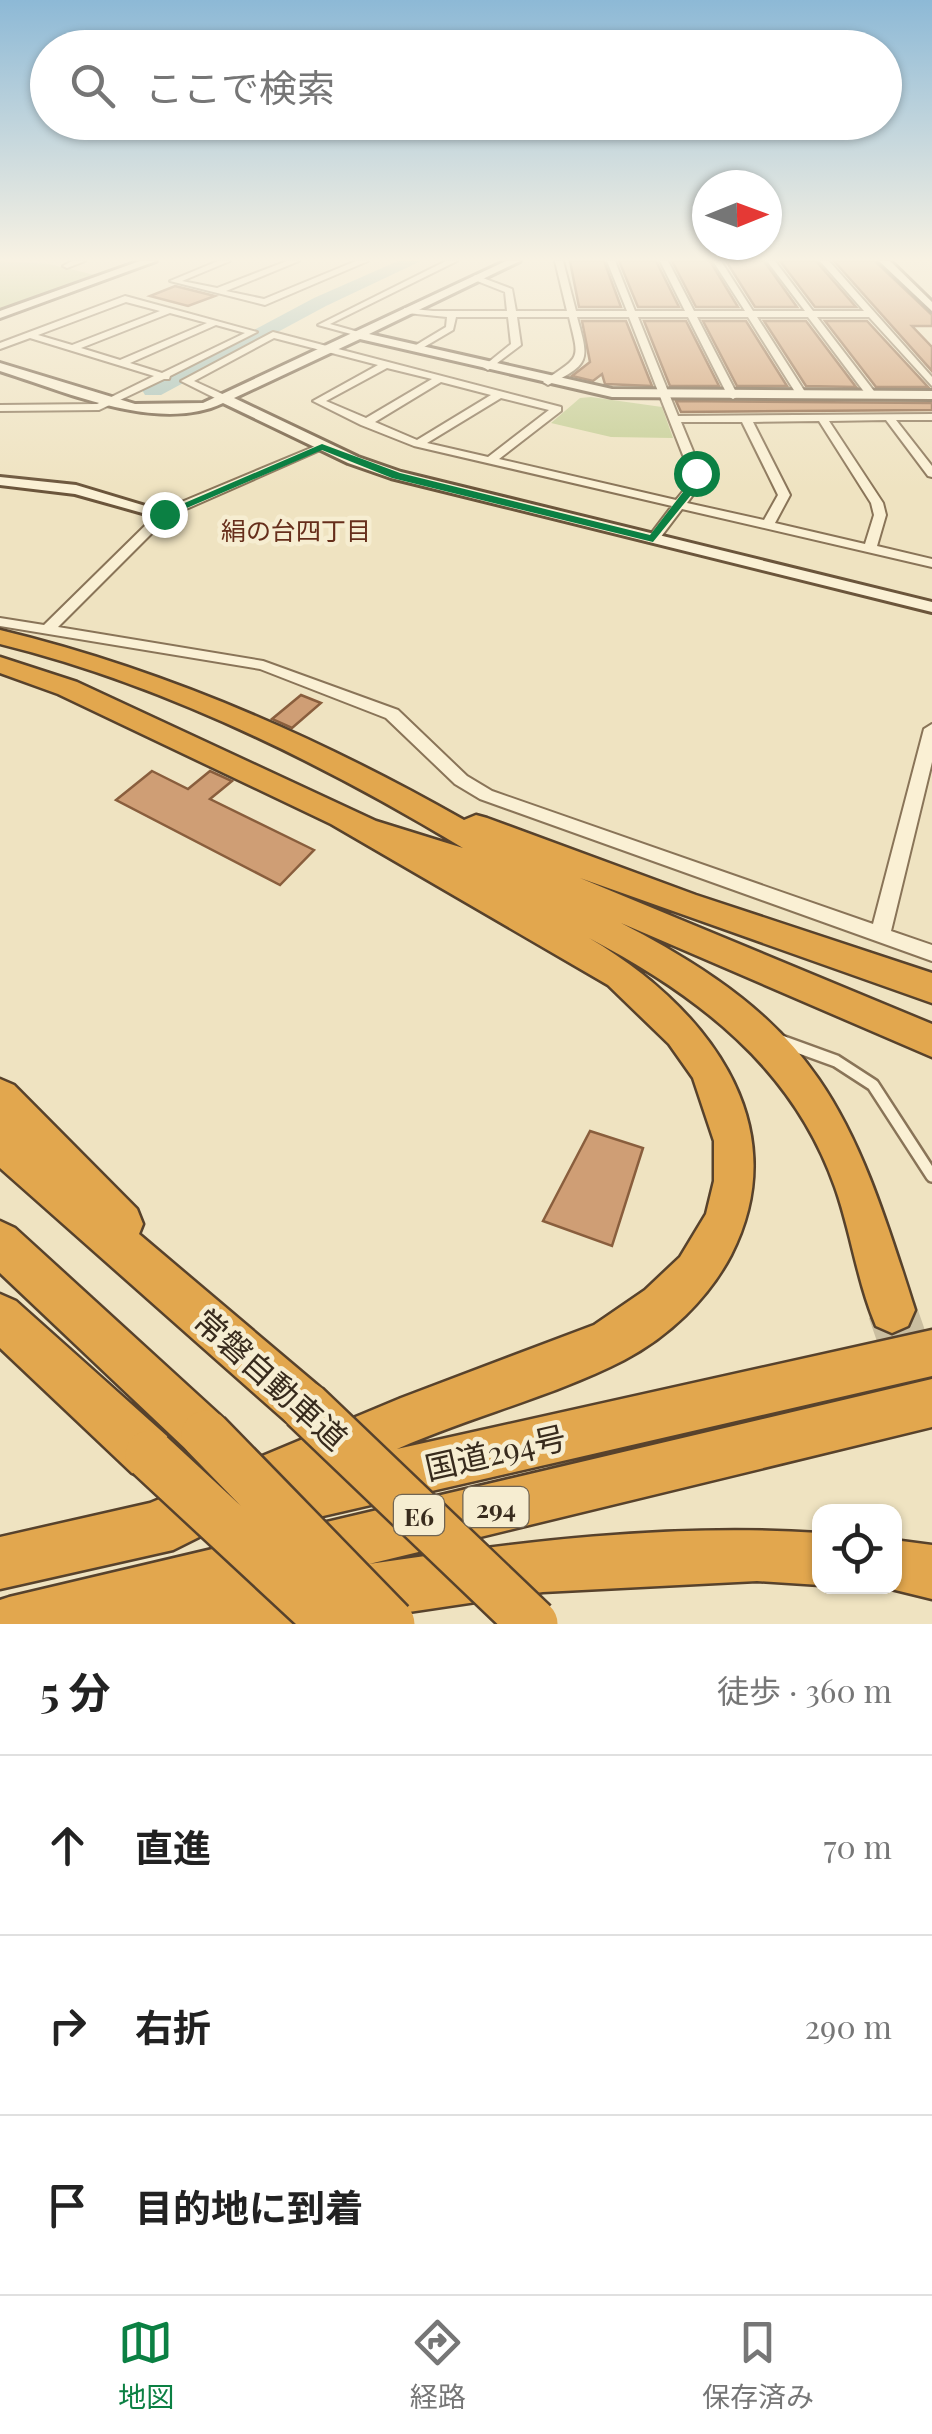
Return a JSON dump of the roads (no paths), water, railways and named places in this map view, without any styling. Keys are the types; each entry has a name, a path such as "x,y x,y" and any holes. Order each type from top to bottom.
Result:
{"highway":[{"path":"0,637 41,645 97,664 269,736 416,807 509,859 932,1041"},
{"path":"0,652 97,664"},
{"path":"0,665 58,681 128,719 362,828 416,863 603,964 654,1002 681,1030 718,1083 737,1146 735,1185 725,1221 706,1260 673,1297 608,1344 401,1422 153,1528"},
{"path":"0,684 128,719"},
{"path":"416,807 520,840 684,904 932,988"},
{"path":"362,828 422,841 640,948 714,992 763,1035 805,1085 850,1171 892,1310"},
{"path":"0,1096 212,1322"},
{"name":"常磐自動車道","path":"0,1142 212,1322 534,1624"},
{"path":"0,1244 206,1435 390,1624"},
{"path":"0,1317 332,1624"},
{"name":"国道294号","path":"0,1562 932,1353"},
{"name":"国道294号","path":"9,1624 932,1403"},
{"path":"61,1612 267,1606 543,1565 757,1555 812,1558"},
{"path":"902,1567 932,1572"}],"street":[{"path":"0,346 25,337"},
{"path":"36,337 166,377"},
{"path":"73,348 102,337"},
{"path":"121,363 182,337"},
{"path":"0,408 100,406 245,337"},
{"path":"271,337 186,380 322,447 396,475 932,606"},
{"path":"281,337 556,408 488,462"},
{"path":"0,367 111,402 157,410 205,407 356,337"},
{"path":"368,337 548,382 664,396 932,395"},
{"path":"416,348 435,337"},
{"path":"488,367 516,348 514,337"},
{"path":"548,382 582,357 577,337"},
{"path":"641,337 696,473 695,484 653,539"},
{"path":"703,337 733,396"},
{"path":"765,337 802,396"},
{"path":"828,337 872,395"},
{"path":"891,337 932,383"},
{"path":"386,364 318,401 418,444 932,563"},
{"path":"365,422 442,378"},
{"path":"418,444 500,394"},
{"path":"674,419 932,417"},
{"path":"746,418 784,495 768,525"},
{"path":"822,418 877,503 880,515 870,549"},
{"path":"889,418 932,474"},
{"path":"46,631 164,514 322,447"},
{"path":"0,481 76,490 164,514"},
{"path":"0,622 263,665 373,705 408,726 452,772 486,795 932,952"},
{"path":"880,936 932,729"}],"lane":[{"path":"763,1035 858,1072 882,1096 915,1160 932,1176"}],"waterway":[{"path":"153,390 254,337"}],"tunnel":[{"path":"892,1310 932,1425"}],"district":[{"name":"絹の台四丁目","path":"296,529"}]}
